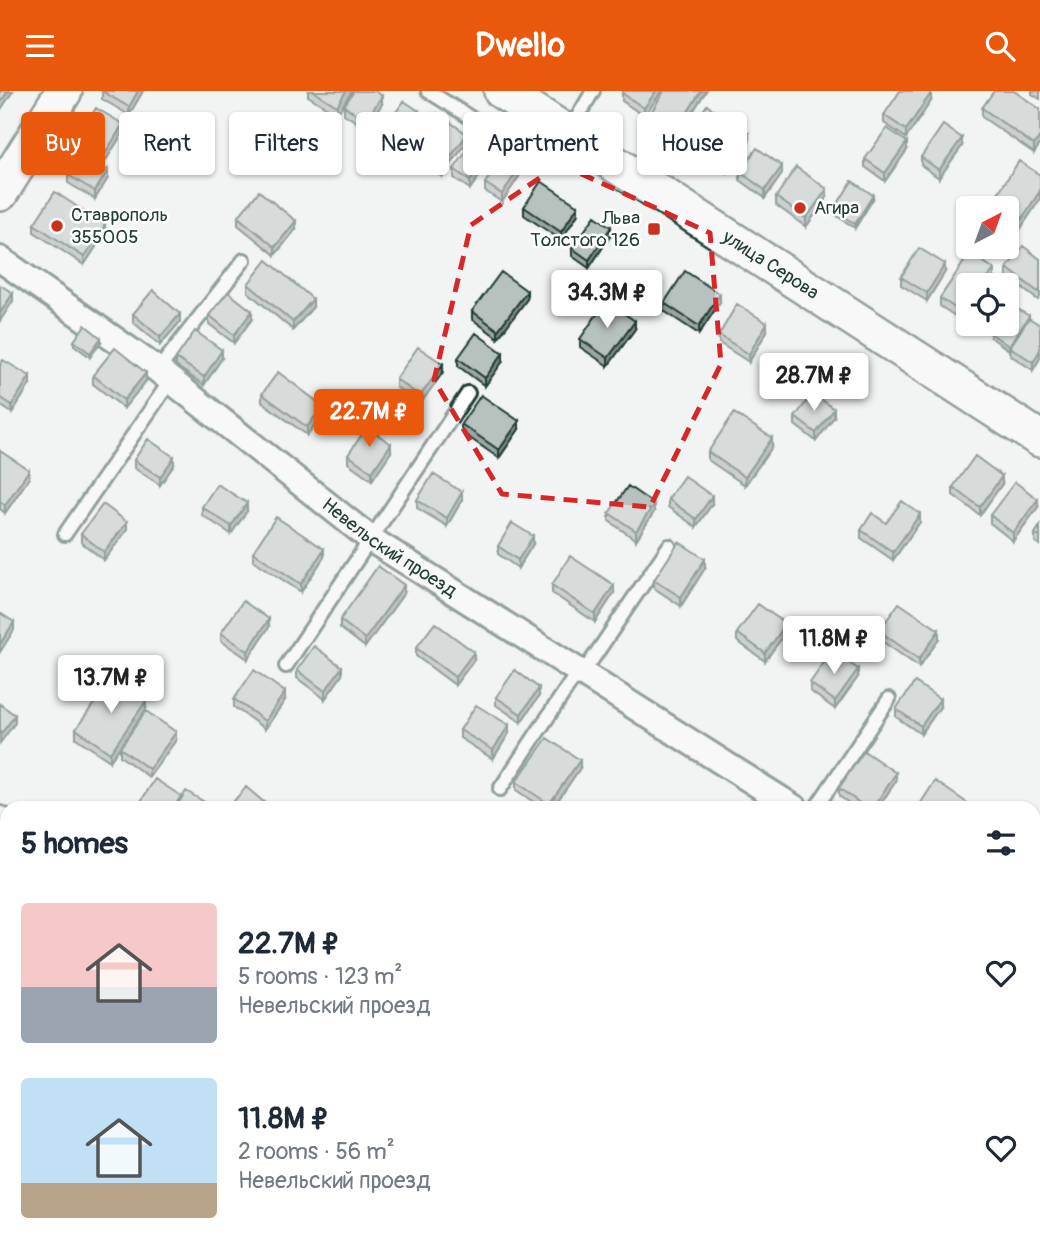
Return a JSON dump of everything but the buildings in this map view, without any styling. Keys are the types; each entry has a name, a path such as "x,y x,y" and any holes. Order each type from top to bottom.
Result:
{"main road":[{"path":"0,193 64,91"},
{"name":"улица Серова","path":"502,91 535,112"},
{"name":"улица Серова","path":"623,169 1040,439"}],"street":[{"name":"Невельский проезд","path":"0,259 164,375 372,540 785,801"}],"lane":[{"path":"428,91 463,113"},
{"path":"574,112 593,91"},
{"path":"65,534 164,375 244,260"},
{"path":"286,666 468,393"},
{"path":"500,789 668,546"},
{"path":"820,801 889,699"}],"highlighted area":[{"path":"560,164 710,233 721,364 650,507 502,494 434,380 471,225"}],"place":[{"name":"Агира","path":"800,208"},
{"name":"Ставрополь 355005","path":"57,226"},
{"name":"Льва Толстого 126","path":"654,229"}]}
